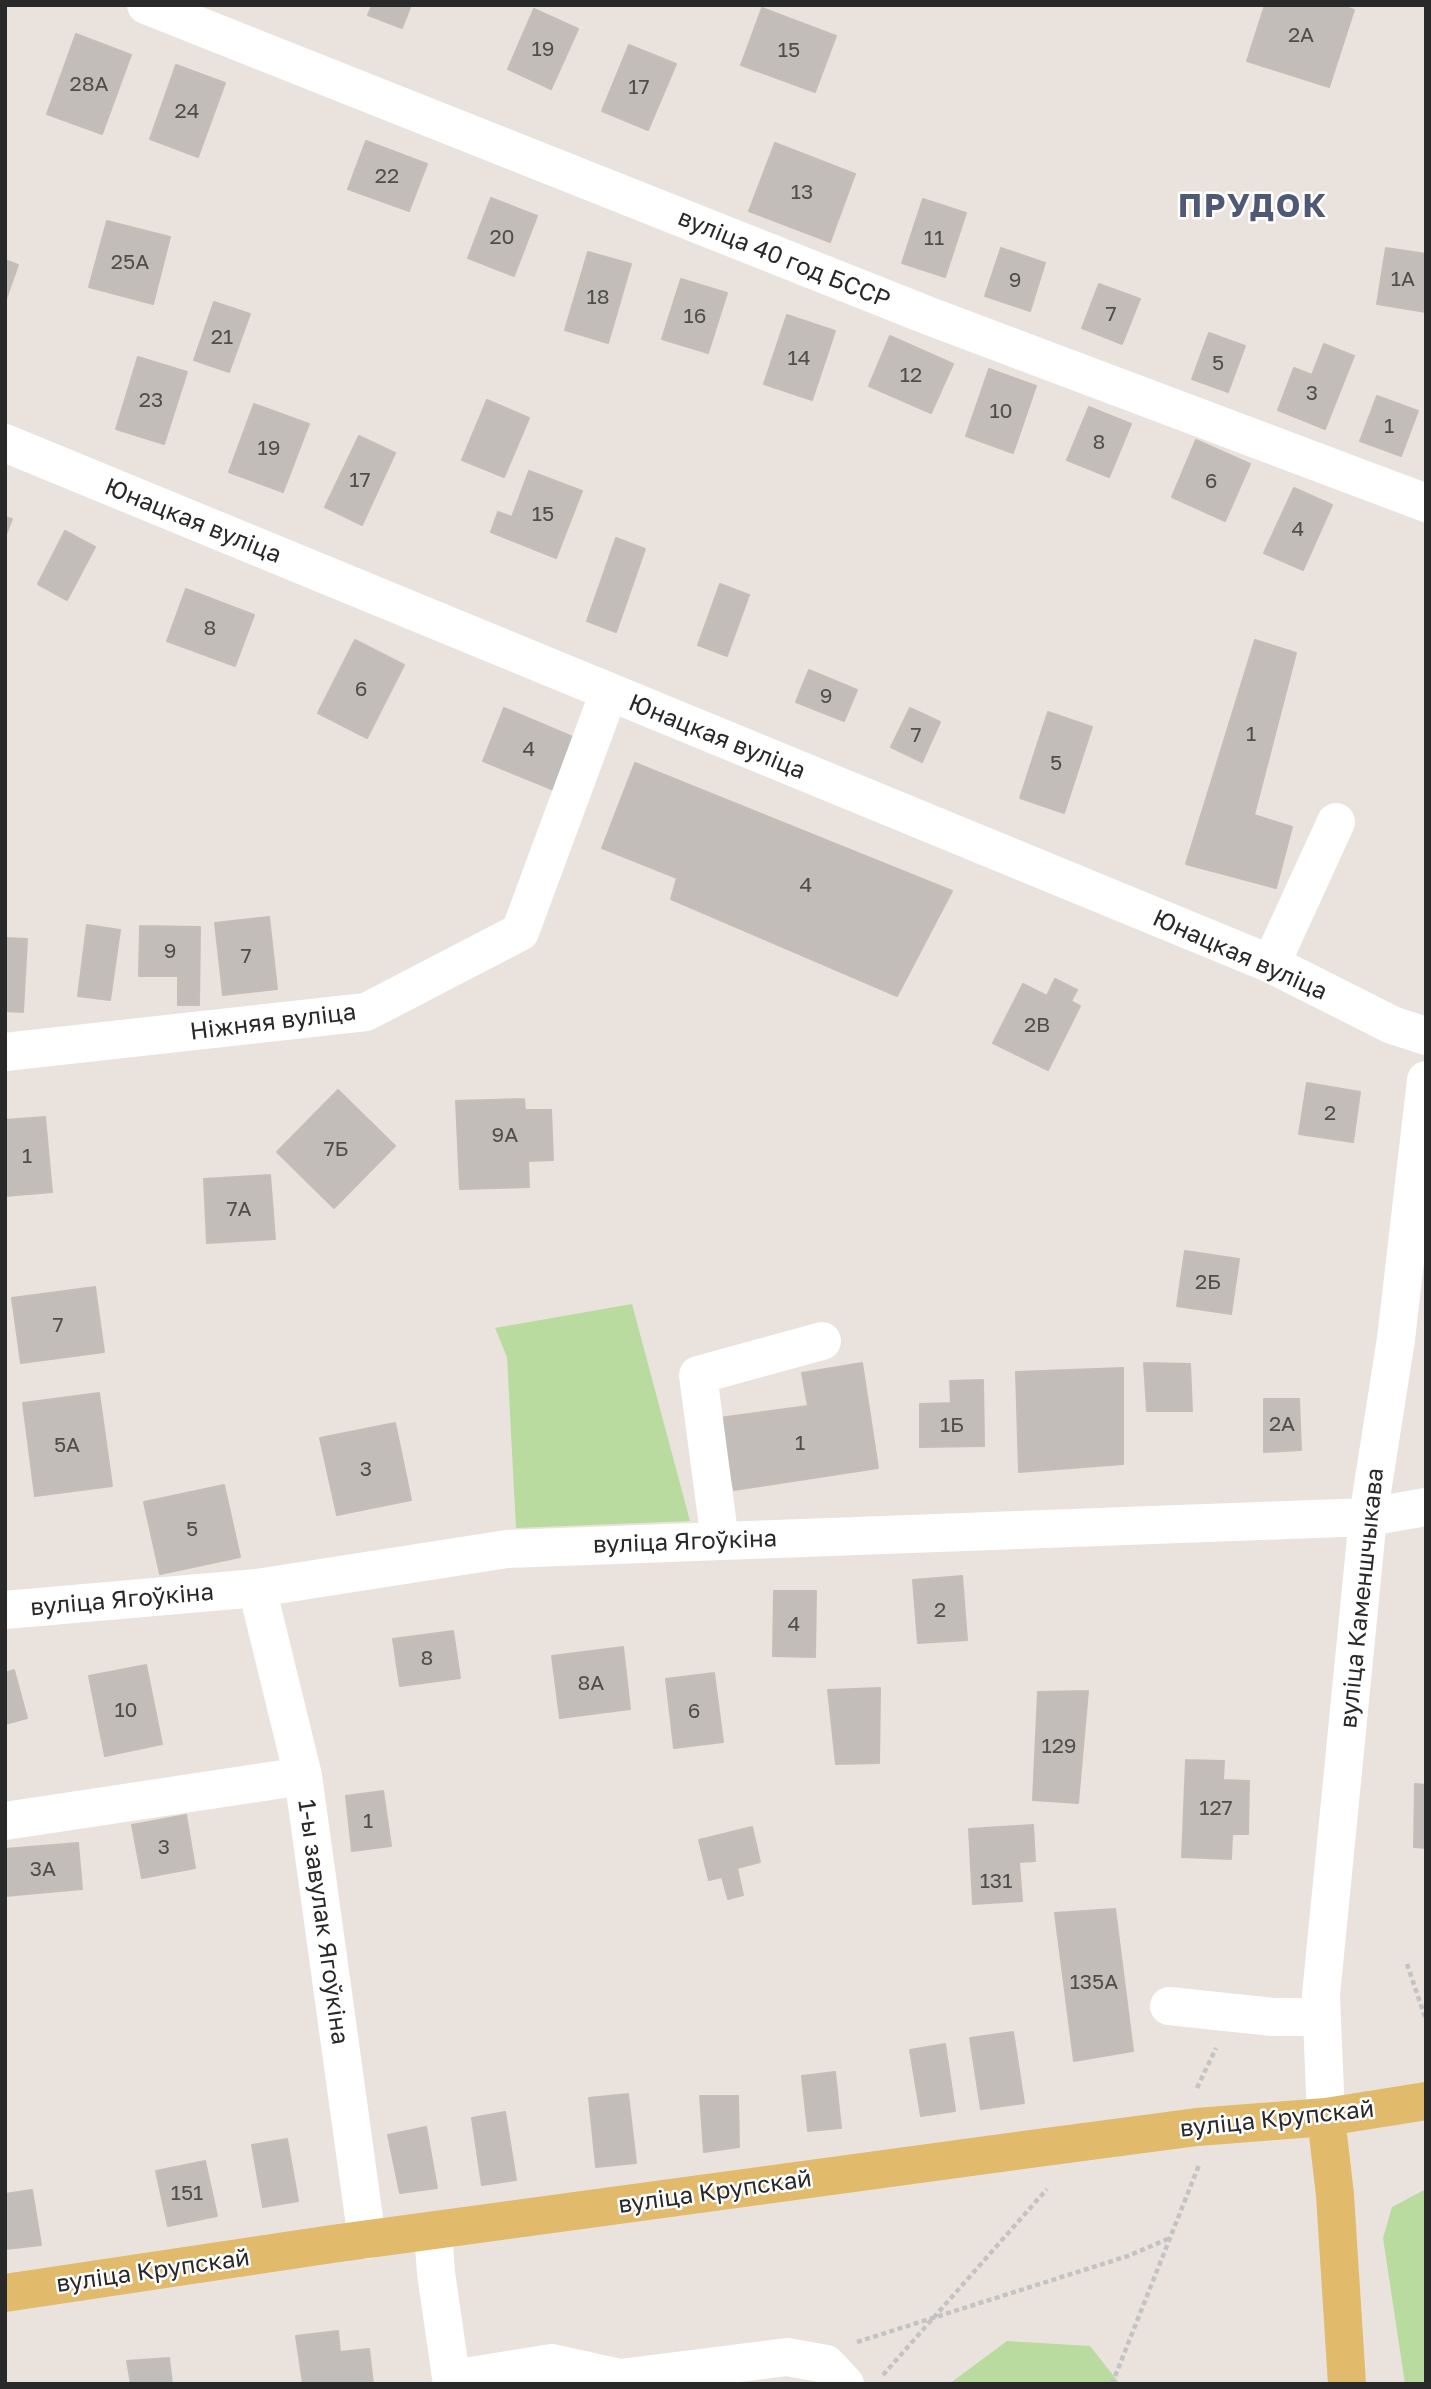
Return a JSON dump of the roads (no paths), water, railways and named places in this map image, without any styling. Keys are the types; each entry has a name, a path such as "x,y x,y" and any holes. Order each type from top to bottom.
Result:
{"main road":[{"name":"вуліца Крупскай","path":"5,2293 368,2240 1197,2127 1326,2117 1426,2101"},
{"path":"1326,2117 1335,2195 1347,2384"}],"street":[{"name":"вуліца 40 год БССР","path":"146,5 929,316 1426,503"},
{"name":"Юнацкая вуліца","path":"5,443 1271,964 1392,1025 1426,1036"},
{"name":"Ніжняя вуліца","path":"5,1052 366,1012 520,932 609,692"},
{"path":"1271,964 1336,822"},
{"name":"вуліца Каменшчыкава","path":"1326,2117 1321,1995 1368,1517 1396,1339 1426,1080"},
{"path":"720,1541 698,1375 822,1341"},
{"name":"вуліца Ягоўкіна","path":"5,1610 257,1588 507,1549 1368,1517 1426,1507"},
{"path":"257,1588 303,1776"},
{"name":"1-ы завулак Ягоўкіна","path":"5,1821 303,1776 368,2240"},
{"path":"1169,2006 1273,2017 1322,2017"},
{"path":"433,2231 436,2273 452,2381 552,2363 620,2378 787,2357 835,2374"}],"district":[{"name":"ПРУДОК","path":"1253,207"}]}
